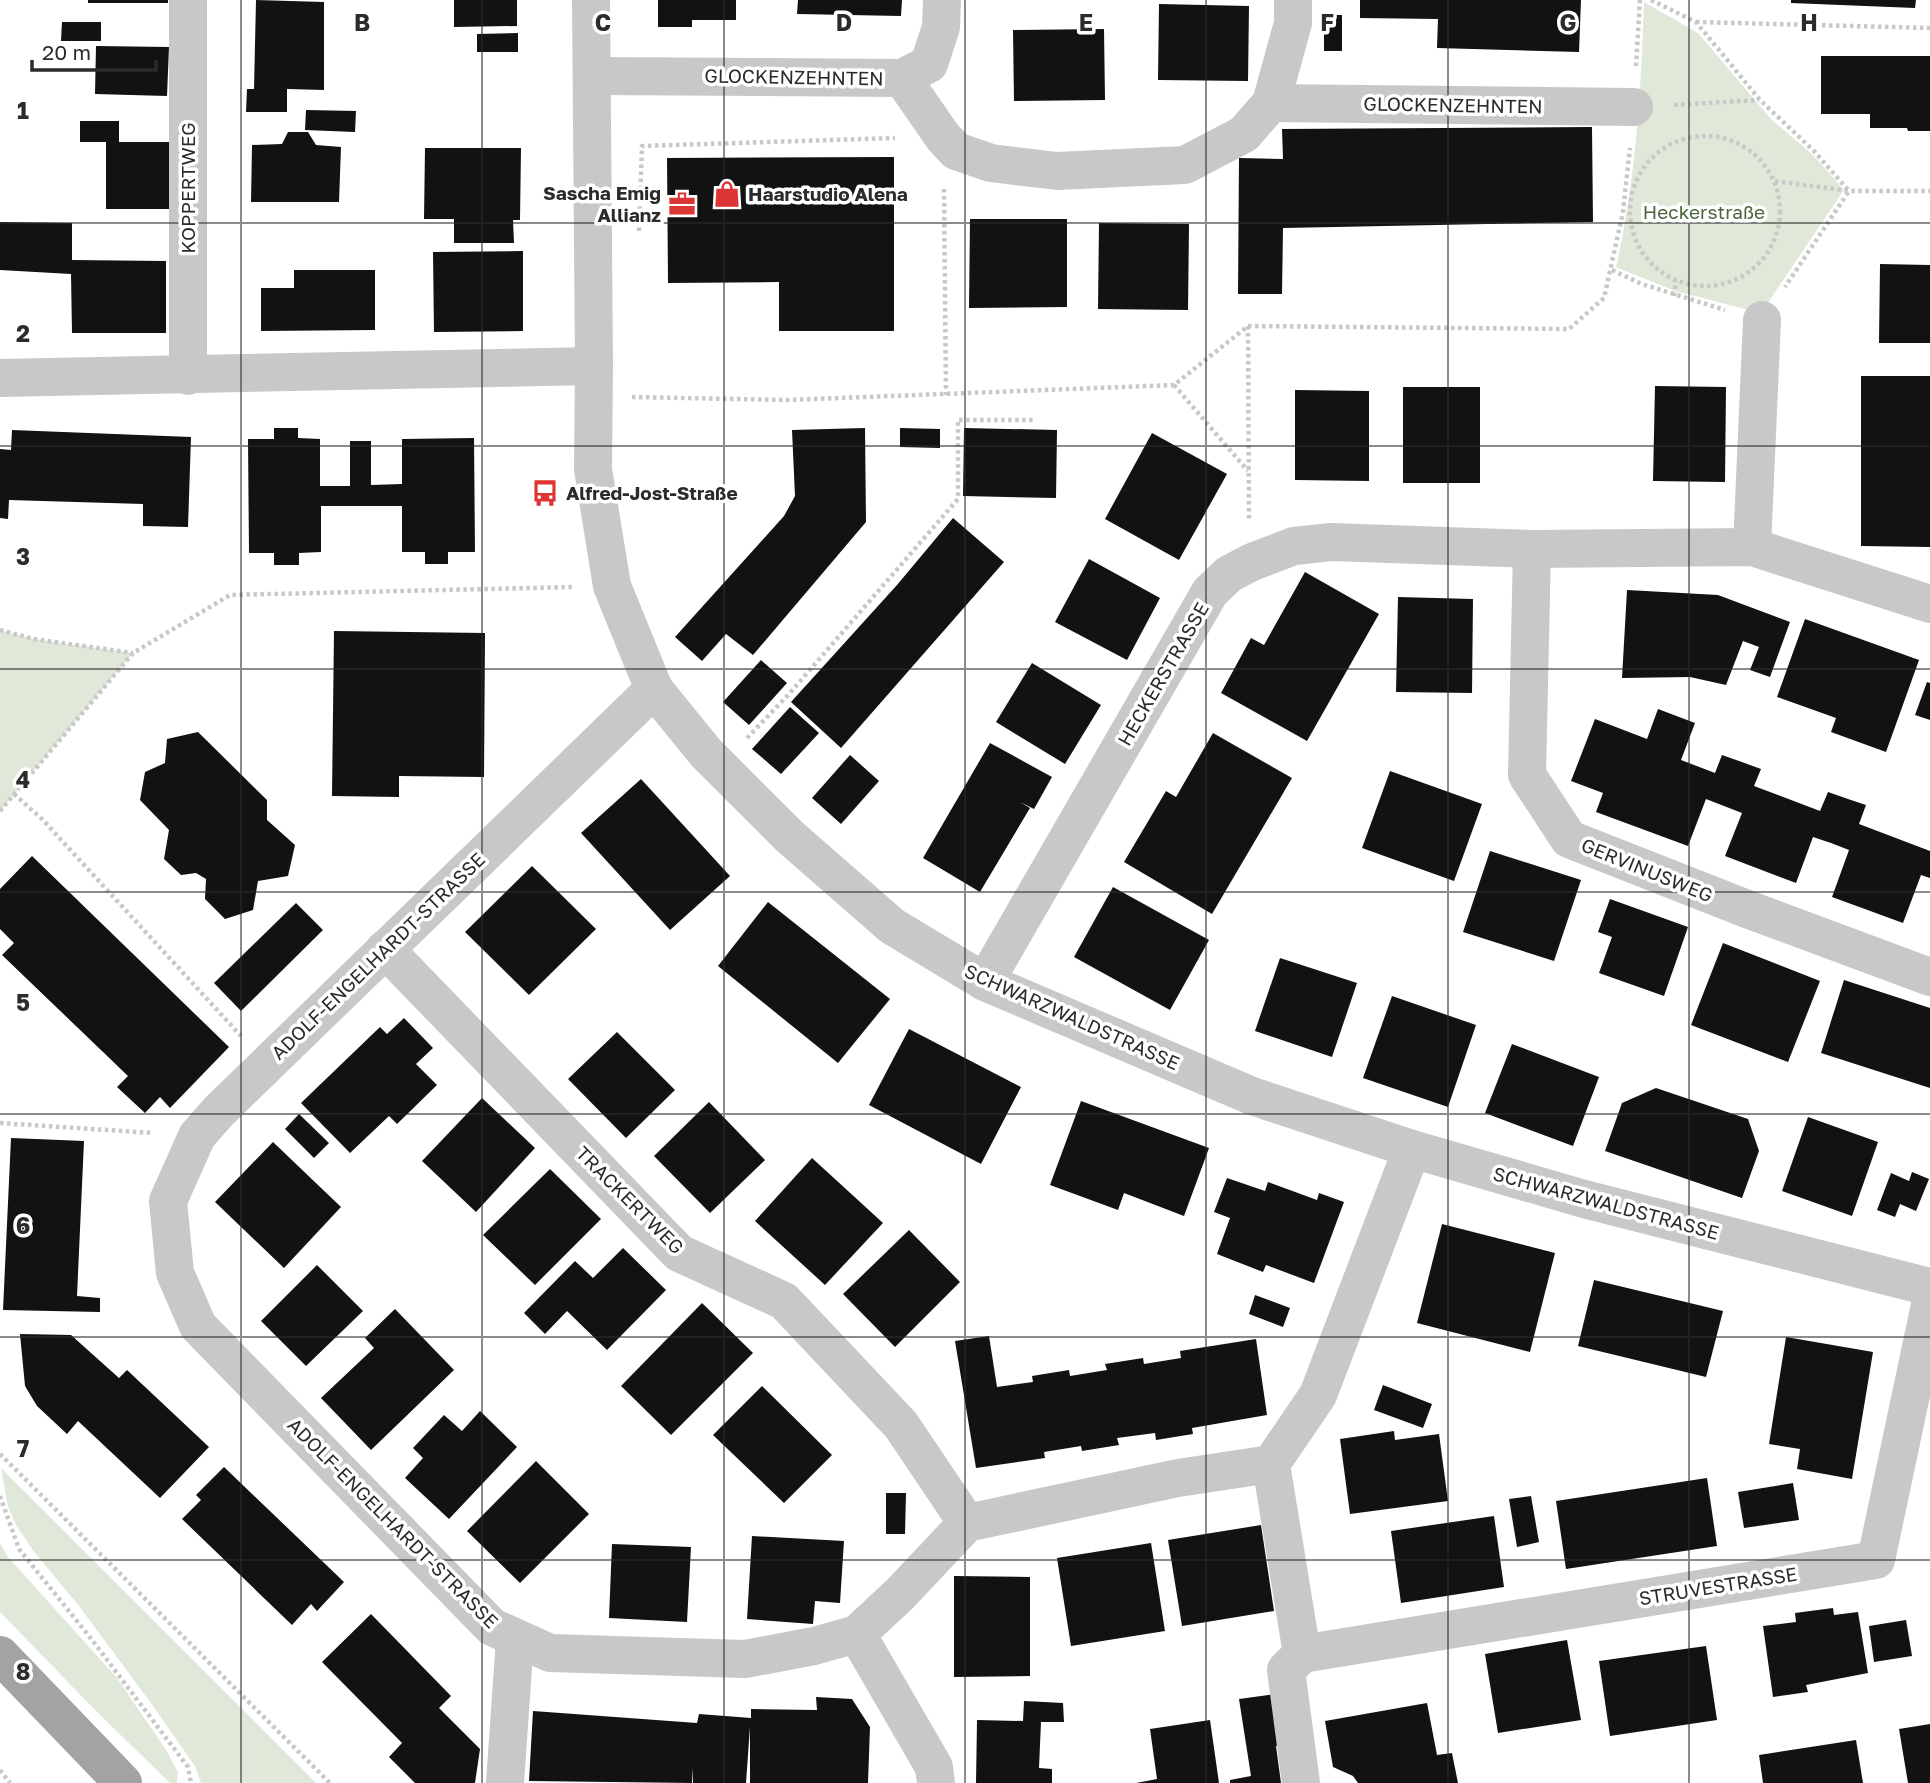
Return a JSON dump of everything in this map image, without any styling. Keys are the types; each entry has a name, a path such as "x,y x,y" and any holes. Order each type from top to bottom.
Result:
{"main road":[{"path":"0,1655 123,1783"}],"street":[{"name":"KOPPERTWEG","path":"188,0 188,376"},
{"name":"SCHWARZWALDSTRASSE","path":"591,0 593,469 612,586 654,689 706,753 789,836 892,926 985,982 1252,1096 1412,1149 1584,1199 1930,1287"},
{"path":"902,78 929,64 941,27 942,0"},
{"name":"GLOCKENZEHNTEN","path":"592,76 902,78 943,137 956,151 991,163 1057,172 1185,165 1244,134 1271,103 1293,23 1293,0"},
{"name":"GLOCKENZEHNTEN","path":"1271,103 1634,107"},
{"path":"1752,547 1762,320"},
{"path":"0,379 188,376 594,381"},
{"name":"HECKERSTRASSE","path":"985,982 1210,592 1229,574 1252,562 1294,546 1331,542 1532,549 1752,547 1930,604"},
{"name":"GERVINUSWEG","path":"1532,549 1527,775 1569,839 1930,977"},
{"name":"ADOLF-ENGELHARDT-STRASSE","path":"654,689 266,1064 197,1136 168,1201 175,1273 198,1326 492,1627 550,1653 745,1659 814,1646 857,1633 900,1594 967,1523"},
{"name":"TRACKERTWEG","path":"385,949 679,1253 784,1301 901,1425 967,1523"},
{"path":"1301,1783 1286,1671 1302,1654 1271,1464 1318,1395 1412,1149"},
{"name":"STRUVESTRASSE","path":"1302,1654 1875,1560 1930,1305"},
{"path":"967,1523 1178,1478 1271,1464"},
{"path":"857,1633 934,1766 936,1783"},
{"path":"505,1783 515,1638"}],"path":[{"path":"1651,0 1696,22 1930,29"},
{"path":"1696,22 1760,100 1814,151 1849,191"},
{"path":"1634,107 1760,100"},
{"path":"639,231 642,146 943,137 946,394"},
{"path":"1698,137 1727,140 1757,155 1775,181 1780,212 1775,239 1758,266 1733,282 1703,286 1676,281 1651,265 1635,241 1630,212 1633,185 1648,158 1670,143 1698,137"},
{"path":"1775,181 1849,191 1930,191"},
{"path":"1612,270 1674,296 1762,320 1849,191"},
{"path":"1623,212 1630,212"},
{"path":"594,381 787,400 1174,385 1248,326 1569,329 1604,298 1616,250"},
{"path":"1674,296 1676,281"},
{"path":"1248,326 1249,536 1252,562"},
{"path":"1174,385 1249,471"},
{"path":"720,767 789,694 958,499 958,420 1034,420"},
{"path":"0,811 133,653 230,595 612,586"},
{"path":"0,630 34,639 133,653"},
{"path":"14,794 42,819 266,1064"},
{"path":"0,1123 197,1136"},
{"path":"0,1454 330,1783"},
{"path":"0,1496 19,1549 188,1767 191,1783"},
{"path":"0,1770 10,1783"}],"green space":[{"name":"Heckerstraße","path":"1644,2 1698,33 1771,119 1812,154 1844,190 1761,313 1675,291 1616,267 1636,135"},
{"path":"0,630 34,639 133,653 0,811"},
{"path":"1,1468 316,1783 201,1783 195,1766 148,1699 16,1525 8,1507"},
{"path":"0,1543 8,1557 117,1678 166,1750 178,1772 177,1783 170,1783 0,1612"}],"building":[{"path":"88,0 168,0 168,3 88,3"},
{"path":"256,0 324,2 324,90 287,89 287,112 246,112 247,89 254,89"},
{"path":"454,0 517,0 517,26 454,27"},
{"path":"658,0 736,0 736,20 692,20 692,27 658,27"},
{"path":"798,0 902,0 901,16 797,14"},
{"path":"1360,0 1581,0 1579,52 1437,48 1438,19 1360,18"},
{"path":"1791,0 1916,0 1915,8 1791,3"},
{"path":"1159,4 1249,6 1248,81 1158,80"},
{"path":"1324,15 1342,15 1342,51 1324,51"},
{"path":"62,22 101,22 101,41 61,41"},
{"path":"1104,29 1105,100 1014,101 1013,30"},
{"path":"518,33 518,52 477,52 477,34"},
{"path":"96,46 169,47 167,96 95,94"},
{"path":"1821,56 1930,56 1930,131 1870,128 1870,114 1821,114"},
{"path":"306,110 356,111 355,132 305,130"},
{"path":"80,121 119,121 119,142 170,142 170,209 106,209 106,142 80,142"},
{"path":"1592,127 1593,222 1283,228 1282,294 1238,294 1239,158 1283,159 1282,129"},
{"path":"288,132 308,132 316,145 341,147 339,202 251,202 252,145 282,144"},
{"path":"425,148 521,148 520,220 513,220 514,243 454,243 454,219 424,219"},
{"path":"894,157 894,331 779,331 779,282 668,283 667,158"},
{"path":"970,219 1067,219 1067,307 969,308"},
{"path":"0,222 72,223 72,260 166,261 166,333 72,333 71,274 0,270"},
{"path":"1099,223 1189,224 1188,310 1098,309"},
{"path":"523,251 523,331 434,332 433,252"},
{"path":"1880,264 1930,265 1930,343 1879,343"},
{"path":"294,270 375,270 375,330 261,331 261,288 294,288"},
{"path":"1861,376 1930,376 1930,547 1861,546"},
{"path":"1655,386 1726,387 1725,482 1653,481"},
{"path":"1403,387 1480,387 1480,483 1403,483"},
{"path":"1295,390 1369,391 1369,481 1295,480"},
{"path":"274,428 298,428 298,438 320,439 320,486 350,486 350,441 371,441 371,485 402,484 402,439 474,438 475,552 448,552 448,564 425,564 425,552 402,552 402,506 321,506 321,552 299,553 299,565 274,565 274,553 249,553 248,439 274,439"},
{"path":"865,428 866,522 753,655 726,634 702,661 675,637 784,516 795,496 792,430"},
{"path":"900,428 940,429 940,448 900,447"},
{"path":"964,428 1057,430 1056,498 963,496"},
{"path":"12,430 191,437 188,527 143,526 143,504 9,500 8,519 0,518 0,449 11,450"},
{"path":"1152,433 1227,474 1179,560 1105,519"},
{"path":"953,518 1004,562 841,748 791,702 897,585"},
{"path":"1089,559 1160,598 1127,660 1055,622"},
{"path":"1305,572 1379,614 1307,741 1221,693 1251,638 1264,645"},
{"path":"1627,590 1718,595 1790,622 1770,677 1750,670 1759,647 1743,641 1726,685 1690,677 1622,678"},
{"path":"1398,597 1473,599 1472,693 1396,692"},
{"path":"1805,619 1919,660 1886,752 1831,732 1836,718 1777,697"},
{"path":"334,631 485,633 484,777 399,776 399,797 332,796"},
{"path":"761,660 787,683 749,725 723,702"},
{"path":"1032,663 1101,705 1065,764 996,722"},
{"path":"1927,682 1930,683 1930,720 1915,715"},
{"path":"790,707 819,733 781,774 752,749"},
{"path":"1658,709 1695,723 1681,760 1715,773 1722,755 1761,769 1754,786 1820,811 1828,792 1866,805 1859,824 1930,851 1930,878 1921,875 1903,923 1832,897 1849,850 1831,843 1813,837 1796,883 1725,856 1742,813 1706,799 1688,846 1596,812 1603,793 1571,781 1595,719 1647,739"},
{"path":"198,732 267,800 267,820 295,845 288,876 258,881 253,910 225,919 205,899 206,879 196,873 181,875 164,859 169,830 140,800 145,772 165,763 167,739"},
{"path":"1213,733 1292,778 1212,914 1124,862 1166,791 1176,797"},
{"path":"990,743 1052,777 1034,809 1020,802 1030,808 980,892 923,858"},
{"path":"850,755 879,781 841,824 812,798"},
{"path":"1390,771 1482,804 1454,881 1362,848"},
{"path":"641,779 730,876 670,930 581,833"},
{"path":"1490,851 1581,880 1554,961 1463,932"},
{"path":"32,856 229,1047 170,1108 160,1097 145,1113 117,1087 128,1076 2,955 14,943 0,929 0,889"},
{"path":"532,866 596,929 529,995 465,932"},
{"path":"1113,887 1209,940 1170,1010 1074,957"},
{"path":"1610,899 1688,927 1664,996 1599,973 1612,937 1598,932"},
{"path":"768,902 890,999 838,1063 718,966"},
{"path":"296,903 323,930 241,1011 214,983"},
{"path":"1723,943 1820,981 1788,1062 1691,1025"},
{"path":"1280,958 1357,983 1332,1057 1255,1031"},
{"path":"1844,980 1930,1008 1930,1088 1821,1053"},
{"path":"1392,996 1476,1025 1448,1107 1363,1078"},
{"path":"404,1018 433,1048 416,1064 437,1085 397,1124 389,1116 350,1153 301,1103 380,1027 387,1034"},
{"path":"909,1029 1021,1087 981,1164 869,1105"},
{"path":"617,1032 675,1090 626,1138 568,1079"},
{"path":"1512,1044 1599,1077 1573,1146 1485,1113"},
{"path":"1656,1088 1748,1119 1759,1151 1742,1198 1605,1151 1622,1103"},
{"path":"482,1098 535,1148 476,1212 422,1161"},
{"path":"1081,1101 1209,1148 1184,1216 1124,1193 1118,1210 1050,1185"},
{"path":"709,1102 765,1160 710,1213 654,1156"},
{"path":"299,1114 329,1143 314,1158 285,1129"},
{"path":"1808,1117 1878,1142 1852,1216 1782,1191"},
{"path":"11,1138 84,1141 77,1296 100,1298 100,1312 3,1310"},
{"path":"273,1142 341,1207 284,1268 215,1202"},
{"path":"812,1158 883,1223 825,1285 755,1221"},
{"path":"550,1169 601,1219 535,1285 483,1235"},
{"path":"1912,1172 1929,1179 1916,1211 1900,1204 1895,1217 1877,1210 1891,1173 1909,1181"},
{"path":"1227,1178 1265,1191 1268,1182 1317,1200 1319,1193 1344,1202 1314,1283 1266,1265 1263,1272 1217,1254 1230,1218 1214,1212"},
{"path":"1442,1224 1555,1253 1530,1352 1417,1323"},
{"path":"909,1230 960,1282 895,1347 843,1294"},
{"path":"623,1248 666,1290 607,1350 567,1311 545,1334 524,1313 575,1261 593,1278"},
{"path":"317,1265 363,1311 306,1366 261,1321"},
{"path":"1594,1280 1723,1311 1706,1377 1578,1346"},
{"path":"1255,1295 1290,1308 1283,1327 1249,1314"},
{"path":"702,1303 753,1353 671,1435 621,1386"},
{"path":"395,1309 454,1370 371,1450 321,1398 374,1348 365,1338"},
{"path":"20,1334 71,1335 119,1378 127,1370 209,1447 160,1498 78,1421 67,1434 37,1406 25,1386"},
{"path":"989,1336 997,1387 1033,1382 1032,1376 1069,1370 1070,1376 1107,1370 1105,1364 1143,1358 1144,1364 1181,1358 1180,1351 1256,1339 1267,1415 1192,1428 1193,1434 1156,1440 1155,1433 1117,1438 1119,1445 1082,1451 1081,1446 1044,1452 1045,1458 976,1468 955,1341"},
{"path":"1786,1337 1873,1352 1852,1479 1797,1469 1800,1449 1769,1444"},
{"path":"1383,1385 1432,1404 1423,1428 1374,1410"},
{"path":"762,1386 832,1455 784,1503 713,1435"},
{"path":"480,1411 517,1447 449,1519 405,1478 423,1458 413,1448 444,1415 462,1431"},
{"path":"1394,1431 1395,1440 1439,1434 1448,1501 1350,1514 1340,1439"},
{"path":"536,1461 589,1514 520,1583 467,1531"},
{"path":"224,1467 344,1582 317,1611 311,1604 292,1625 182,1519 201,1500 196,1495"},
{"path":"1707,1478 1717,1546 1566,1569 1556,1501"},
{"path":"1793,1483 1799,1520 1744,1528 1738,1492"},
{"path":"886,1493 906,1493 905,1534 886,1534"},
{"path":"1531,1496 1539,1542 1517,1547 1509,1499"},
{"path":"1494,1516 1504,1587 1401,1603 1391,1531"},
{"path":"1261,1525 1274,1611 1182,1626 1168,1540"},
{"path":"752,1536 844,1541 840,1603 815,1601 813,1624 747,1619"},
{"path":"1151,1543 1165,1631 1071,1646 1057,1558"},
{"path":"612,1544 691,1547 687,1622 609,1618"},
{"path":"954,1576 1030,1577 1030,1676 954,1677"},
{"path":"1833,1608 1834,1615 1858,1612 1868,1673 1806,1685 1808,1692 1773,1697 1763,1626 1796,1622 1795,1613"},
{"path":"371,1614 451,1696 439,1708 480,1749 475,1783 415,1783 389,1757 402,1743 322,1662"},
{"path":"1906,1620 1912,1656 1874,1662 1869,1626"},
{"path":"1567,1640 1581,1720 1498,1733 1485,1654"},
{"path":"1706,1646 1717,1720 1610,1736 1599,1661"},
{"path":"1283,1693 1291,1744 1276,1746 1281,1783 1230,1783 1230,1780 1251,1776 1239,1699"},
{"path":"816,1697 852,1699 870,1727 868,1783 750,1783 750,1727 746,1783 693,1783 693,1768 692,1783 529,1781 533,1711 697,1723 699,1714 751,1718 751,1709 817,1710"},
{"path":"1024,1701 1063,1703 1064,1722 1041,1722 1039,1768 1052,1769 1052,1783 976,1783 977,1720 1023,1721"},
{"path":"1427,1703 1437,1755 1452,1753 1458,1783 1358,1783 1353,1776 1333,1767 1325,1721"},
{"path":"1210,1720 1219,1783 1136,1783 1157,1779 1150,1729"},
{"path":"1930,1724 1930,1783 1908,1783 1899,1729"},
{"path":"1856,1740 1863,1783 1763,1783 1759,1755"}],"place":[{"name":"Haarstudio Alena","path":"727,194"},
{"name":"Sascha Emig Allianz","path":"682,204"},
{"name":"Alfred-Jost-Straße","path":"545,493"}]}
